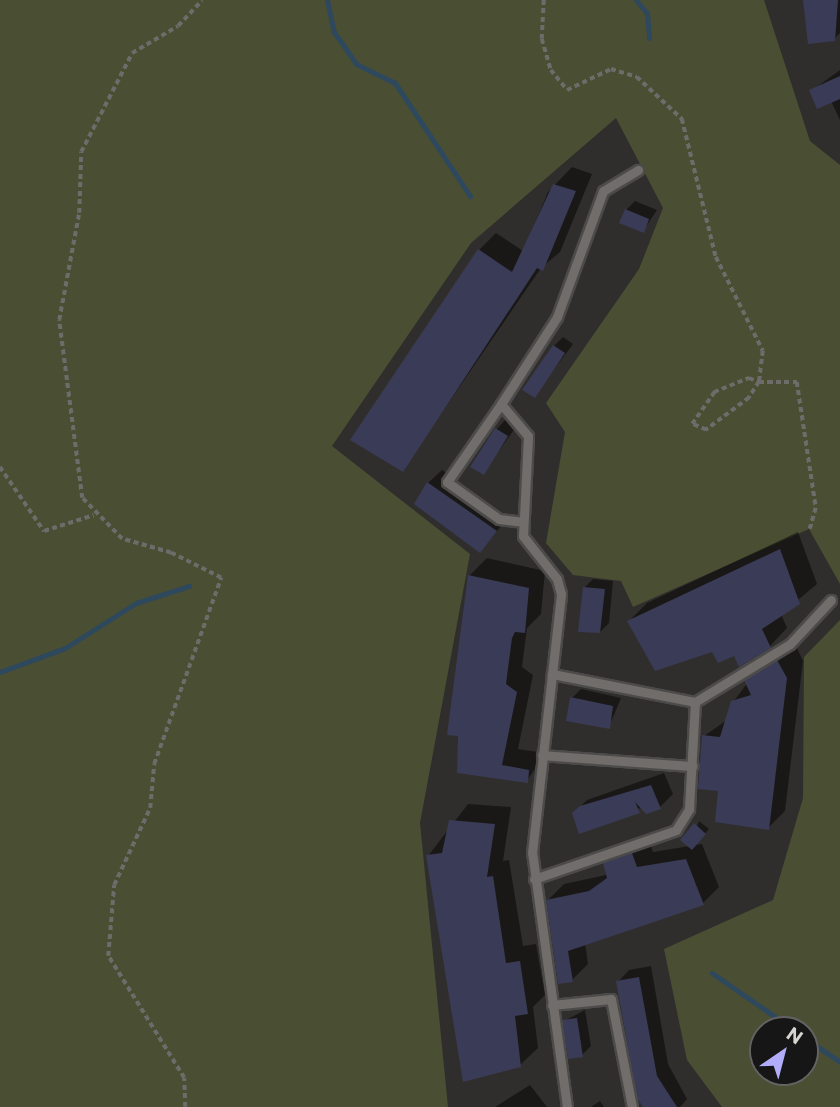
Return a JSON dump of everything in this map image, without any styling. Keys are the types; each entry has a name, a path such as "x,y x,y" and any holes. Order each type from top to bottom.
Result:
{"lane":[{"path":"522,522 499,519 447,482 557,317 603,191 638,170"},
{"path":"501,404 528,436 522,522 526,543 560,586 542,755 534,879 568,1107"},
{"path":"552,674 695,702 790,644 831,600"},
{"path":"534,879 681,827 692,766 695,702"},
{"path":"542,755 692,766"},
{"path":"552,1005 611,999 632,1107"}],"path":[{"path":"185,1107 184,1078 108,956 114,885 150,808 155,764 221,578 171,553 122,539 94,516 82,498 59,320 79,213 81,152 132,53 178,26 202,0"},
{"path":"544,0 542,39 551,70 567,90 611,69 636,77 682,119 716,257 763,351 759,382 706,430 692,424 714,392 749,378 759,382 797,382 816,508 810,529"},
{"path":"0,467 44,531 94,516"}],"green space":[{"path":"0,0 764,0 810,141 840,165 840,584 809,529 633,607 621,581 573,575 546,543 565,432 546,403 639,269 663,208 616,118 471,243 332,446 470,554 420,823 448,1107 0,1107"},
{"path":"840,620 840,1107 722,1107 687,1060 664,949 773,900 803,798 804,657"}],"building":[{"path":"803,0 838,0 835,41 808,44"},
{"path":"840,76 840,99 817,109 809,90"},
{"path":"553,184 576,191 543,271 537,268 403,472 350,440 478,249 512,272"},
{"path":"625,209 649,219 644,233 619,223"},
{"path":"553,345 565,353 535,398 522,390"},
{"path":"495,428 508,436 484,475 470,467"},
{"path":"427,482 497,531 480,553 414,504"},
{"path":"780,549 800,604 762,629 771,648 739,667 734,656 718,663 712,652 655,671 627,621"},
{"path":"468,575 529,588 525,633 515,632 512,638 506,684 517,692 502,765 529,770 528,783 457,773 458,736 447,735"},
{"path":"583,587 605,589 600,633 578,632"},
{"path":"777,660 787,678 769,830 715,822 718,791 698,789 702,735 720,737 731,701 751,695 744,680"},
{"path":"570,697 613,706 610,729 566,721"},
{"path":"651,785 661,809 646,814 635,802 640,813 579,834 572,813 580,806"},
{"path":"449,820 495,824 487,877 493,876 506,963 520,961 528,1014 515,1016 521,1067 463,1082 426,855 442,853"},
{"path":"694,823 706,834 692,850 680,840"},
{"path":"632,853 637,867 686,859 704,905 568,951 573,982 558,984 546,900 589,891 607,878 603,863"},
{"path":"639,977 657,1076 677,1107 643,1107 637,1098 616,981"},
{"path":"577,1018 583,1057 568,1059 562,1020"}],"waterway":[{"path":"327,0 334,32 356,64 395,83 470,196"},
{"path":"636,0 647,13 649,38"},
{"path":"0,672 65,648 136,603 189,586"},
{"path":"712,973 774,1016"},
{"path":"819,1048 840,1062"}]}
